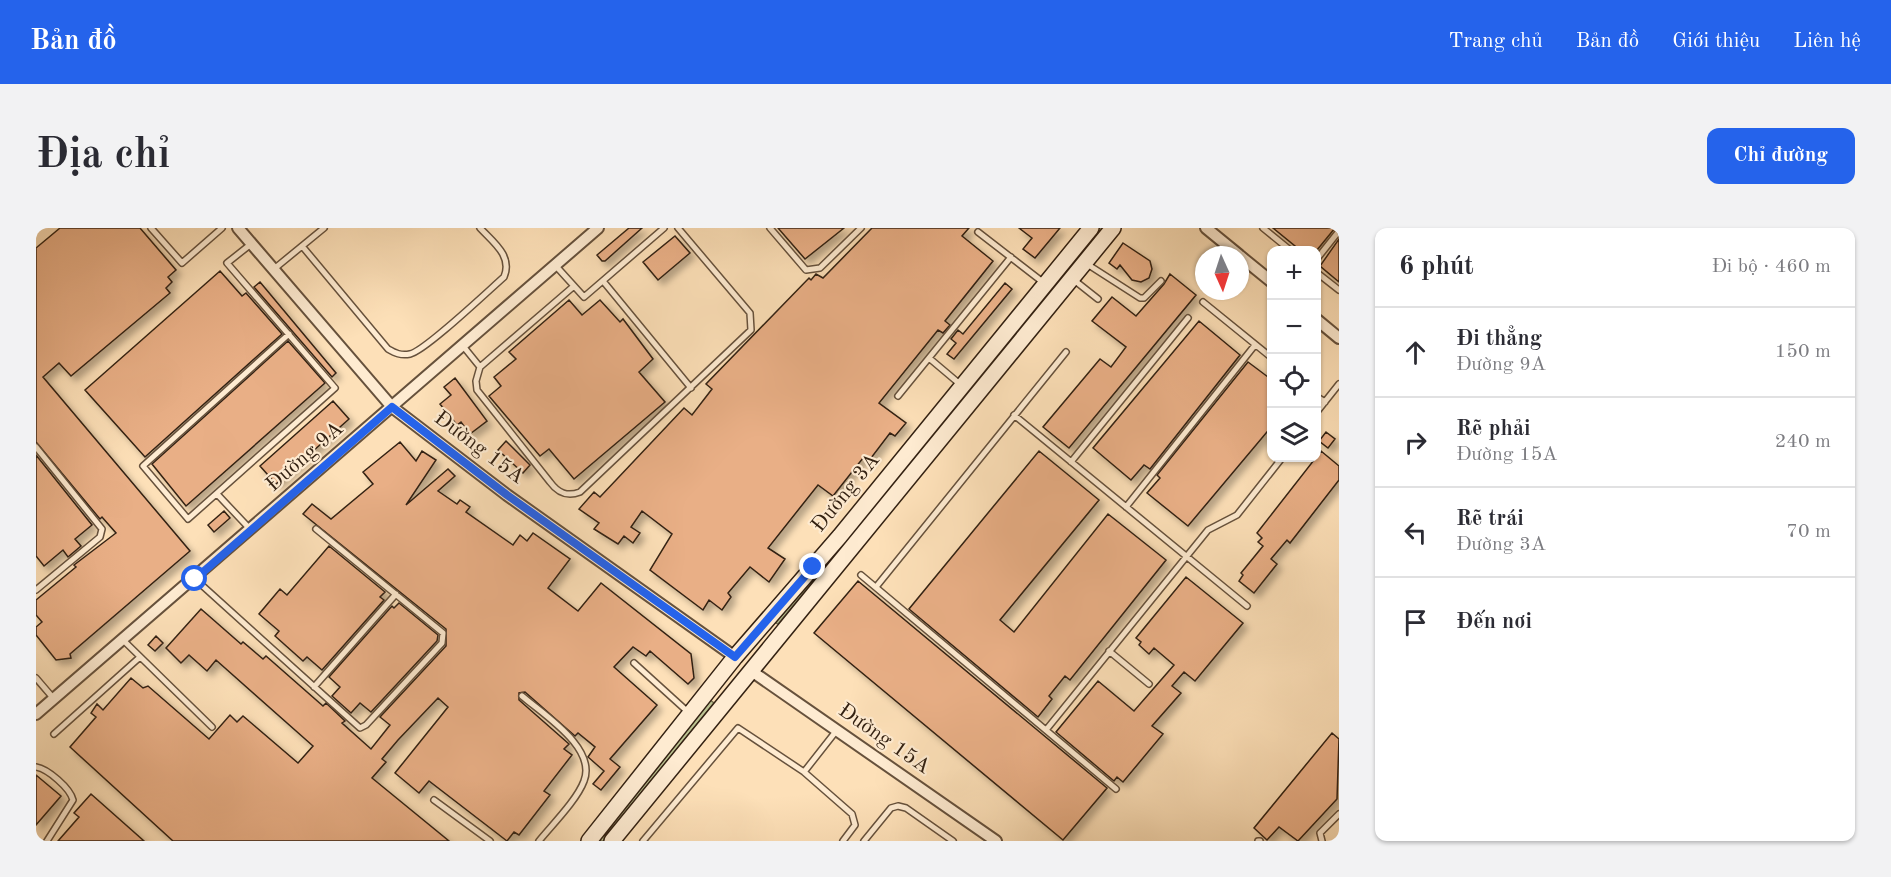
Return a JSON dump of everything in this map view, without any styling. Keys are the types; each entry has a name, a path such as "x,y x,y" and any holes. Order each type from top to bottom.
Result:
{"street":[{"name":"Đường 15A","path":"237,228 392,407 507,495 735,657"},
{"name":"Đường 9A","path":"36,714 251,531 598,228"},
{"name":"Đường 3A","path":"589,841 735,657 840,536 1091,228"},
{"name":"Đường 3A","path":"612,841 1113,228"},
{"path":"1206,228 1229,246"},
{"path":"1249,263 1267,278"},
{"path":"1321,322 1339,338"},
{"path":"735,657 750,670"},
{"name":"Đường 15A","path":"750,670 996,841"}],"lane":[{"path":"151,228 182,263 222,228"},
{"path":"273,270 324,228"},
{"path":"302,246 388,349 403,355 413,354 504,277 507,269 505,256 480,228"},
{"path":"555,265 584,297 664,228"},
{"path":"574,286 480,367 476,381 477,390 554,488 568,495 580,492 749,333 752,322 746,308 678,228"},
{"path":"770,228 806,270 812,271 820,268 861,228"},
{"path":"1263,228 1285,246"},
{"path":"1321,255 1339,231"},
{"path":"978,232 1045,284"},
{"path":"251,244 227,263 289,334 335,388 188,519 143,466 289,334"},
{"path":"898,396 1011,258"},
{"path":"1085,262 1140,298 1144,298 1161,281"},
{"path":"1321,275 1339,290"},
{"path":"1072,278 1098,300"},
{"path":"603,281 691,388"},
{"path":"1203,302 1267,354"},
{"path":"1071,462 1188,318"},
{"path":"463,345 480,367"},
{"path":"1126,507 1255,345"},
{"path":"876,587 1066,352"},
{"path":"929,358 962,386"},
{"path":"1321,408 1339,384"},
{"path":"1321,399 1325,402"},
{"path":"1014,415 1247,606"},
{"path":"36,447 102,529 100,537 38,587 36,579"},
{"path":"1046,730 1211,527 1237,515 1279,462"},
{"path":"217,494 251,531"},
{"path":"195,579 360,728 366,725 442,643 443,633 316,529"},
{"path":"861,574 1116,789"},
{"path":"314,687 396,594"},
{"path":"123,640 212,727"},
{"path":"1109,651 1149,684"},
{"path":"54,734 140,657"},
{"path":"634,663 691,714"},
{"path":"36,678 54,699"},
{"path":"522,696 579,746 585,764 585,780 580,789 539,841"},
{"path":"643,841 738,728 804,772 852,814 855,825 843,841"},
{"path":"804,772 837,730"},
{"path":"36,767 43,768 72,794 74,800 47,841"},
{"path":"434,800 490,841"},
{"path":"864,841 891,808 897,806 906,808 953,841"},
{"path":"1322,841 1320,833 1339,814"}],"green space":[{"path":"1099,228 1104,228 778,624 774,622"},
{"path":"710,700 714,703 603,841 597,841"}],"building":[{"path":"60,228 140,228 176,270 168,277 172,282 166,288 170,293 71,376 59,363 43,377 190,551 70,654 71,658 56,660 36,635 36,627 42,622 36,615 36,600 76,567 74,565 116,533 102,517 100,519 36,442 36,248"},
{"path":"629,228 642,228 605,261 602,261 597,255"},
{"path":"778,228 844,228 805,259"},
{"path":"872,228 969,228 962,236 993,261 945,321 950,325 943,333 938,330 879,403 906,423 895,436 890,433 868,462 863,458 833,496 818,485 768,548 785,559 769,582 750,567 728,593 731,597 722,610 709,600 703,610 650,570 672,534 642,511 631,527 640,533 633,543 624,536 618,544 594,529 599,523 579,509 594,492 600,497 684,408 692,415 712,389 706,384 809,278 811,280 816,274 823,278"},
{"path":"1019,228 1060,228 1035,258 1023,249 1032,238"},
{"path":"1273,228 1335,228 1320,246 1295,246"},
{"path":"675,236 690,253 658,280 643,262"},
{"path":"1339,239 1339,282 1321,265"},
{"path":"1123,243 1150,261 1152,269 1149,278 1141,282 1132,280 1120,265 1117,269 1109,263"},
{"path":"220,271 242,296 246,293 282,334 145,457 85,390"},
{"path":"1170,274 1195,296 1069,448 1043,427 1100,359 1111,367 1126,347 1092,321 1112,297 1136,316"},
{"path":"260,282 336,373 332,377 254,287"},
{"path":"1005,283 1012,289 954,359 947,354 956,343 951,339 958,330 963,334"},
{"path":"569,300 582,315 600,300 620,322 623,319 653,359 639,372 665,402 574,479 549,449 540,456 489,396 501,386 494,377 516,359 509,352"},
{"path":"1199,321 1240,355 1150,469 1144,465 1131,480 1093,448"},
{"path":"288,341 325,383 186,506 152,464"},
{"path":"1248,362 1267,376 1267,432 1188,526 1147,493 1160,478 1157,475"},
{"path":"455,378 487,421 470,434 461,422 457,425 440,404 451,395 444,387"},
{"path":"333,401 349,419 276,484 260,466"},
{"path":"1326,432 1335,439 1328,448 1321,443"},
{"path":"506,441 530,465 523,473 498,450"},
{"path":"400,442 416,461 422,451 436,460 406,505 448,469 455,476 438,491 457,504 460,500 470,507 466,512 513,545 520,535 527,541 533,533 570,559 548,588 578,611 601,583 691,654 694,678 688,684 650,651 646,656 633,647 614,667 657,705 610,759 620,767 601,790 593,784 604,771 588,757 595,747 578,733 575,736 525,692 519,693 519,700 569,744 564,749 572,755 544,791 550,795 519,835 514,832 507,841 429,781 419,793 395,773 448,707 438,698 382,759 386,762 372,778 449,841 173,841 70,747 96,717 91,713 97,704 103,710 131,678 143,688 148,686 209,739 230,715 237,722 243,716 298,763 313,746 216,660 207,671 189,655 181,663 166,648 201,609 241,644 243,642 263,659 266,656 323,706 326,703 345,721 342,723 371,749 390,725 380,717 446,646 446,629 303,514 312,504 331,519 373,484 363,472"},
{"path":"1039,451 1099,500 1000,620 1014,632 1108,514 1166,560 1070,680 1065,676 1049,696 1052,699 1038,717 909,609"},
{"path":"1321,451 1339,466 1339,480 1290,543 1287,540 1271,559 1277,564 1254,593 1239,581 1243,575 1241,573 1263,546 1258,542 1262,538 1257,533 1312,462 1321,462"},
{"path":"36,455 92,525 75,539 81,546 68,557 63,550 44,566 36,556"},
{"path":"224,511 230,518 214,532 208,525"},
{"path":"329,546 385,592 380,597 384,600 322,670 307,657 303,661 275,636 279,631 259,614 280,589 287,595"},
{"path":"1186,577 1243,623 1195,681 1184,672 1172,686 1181,693 1152,726 1163,734 1123,782 1117,777 1114,781 1056,732 1098,681 1134,711 1174,665 1154,648 1149,654 1139,645 1141,642 1136,638"},
{"path":"858,581 1107,788 1063,840 814,633"},
{"path":"399,603 438,635 437,641 371,712 360,703 351,713 332,696 340,687 329,677 392,606 394,608"},
{"path":"156,636 163,643 155,651 148,645"},
{"path":"1332,733 1339,739 1337,799 1298,841 1279,827 1267,840 1254,828"},
{"path":"36,775 61,796 36,825"},
{"path":"91,794 144,841 58,841 79,817 74,813"}],"route":[{"path":"195,579 392,407 507,495 735,657 813,567"}]}
